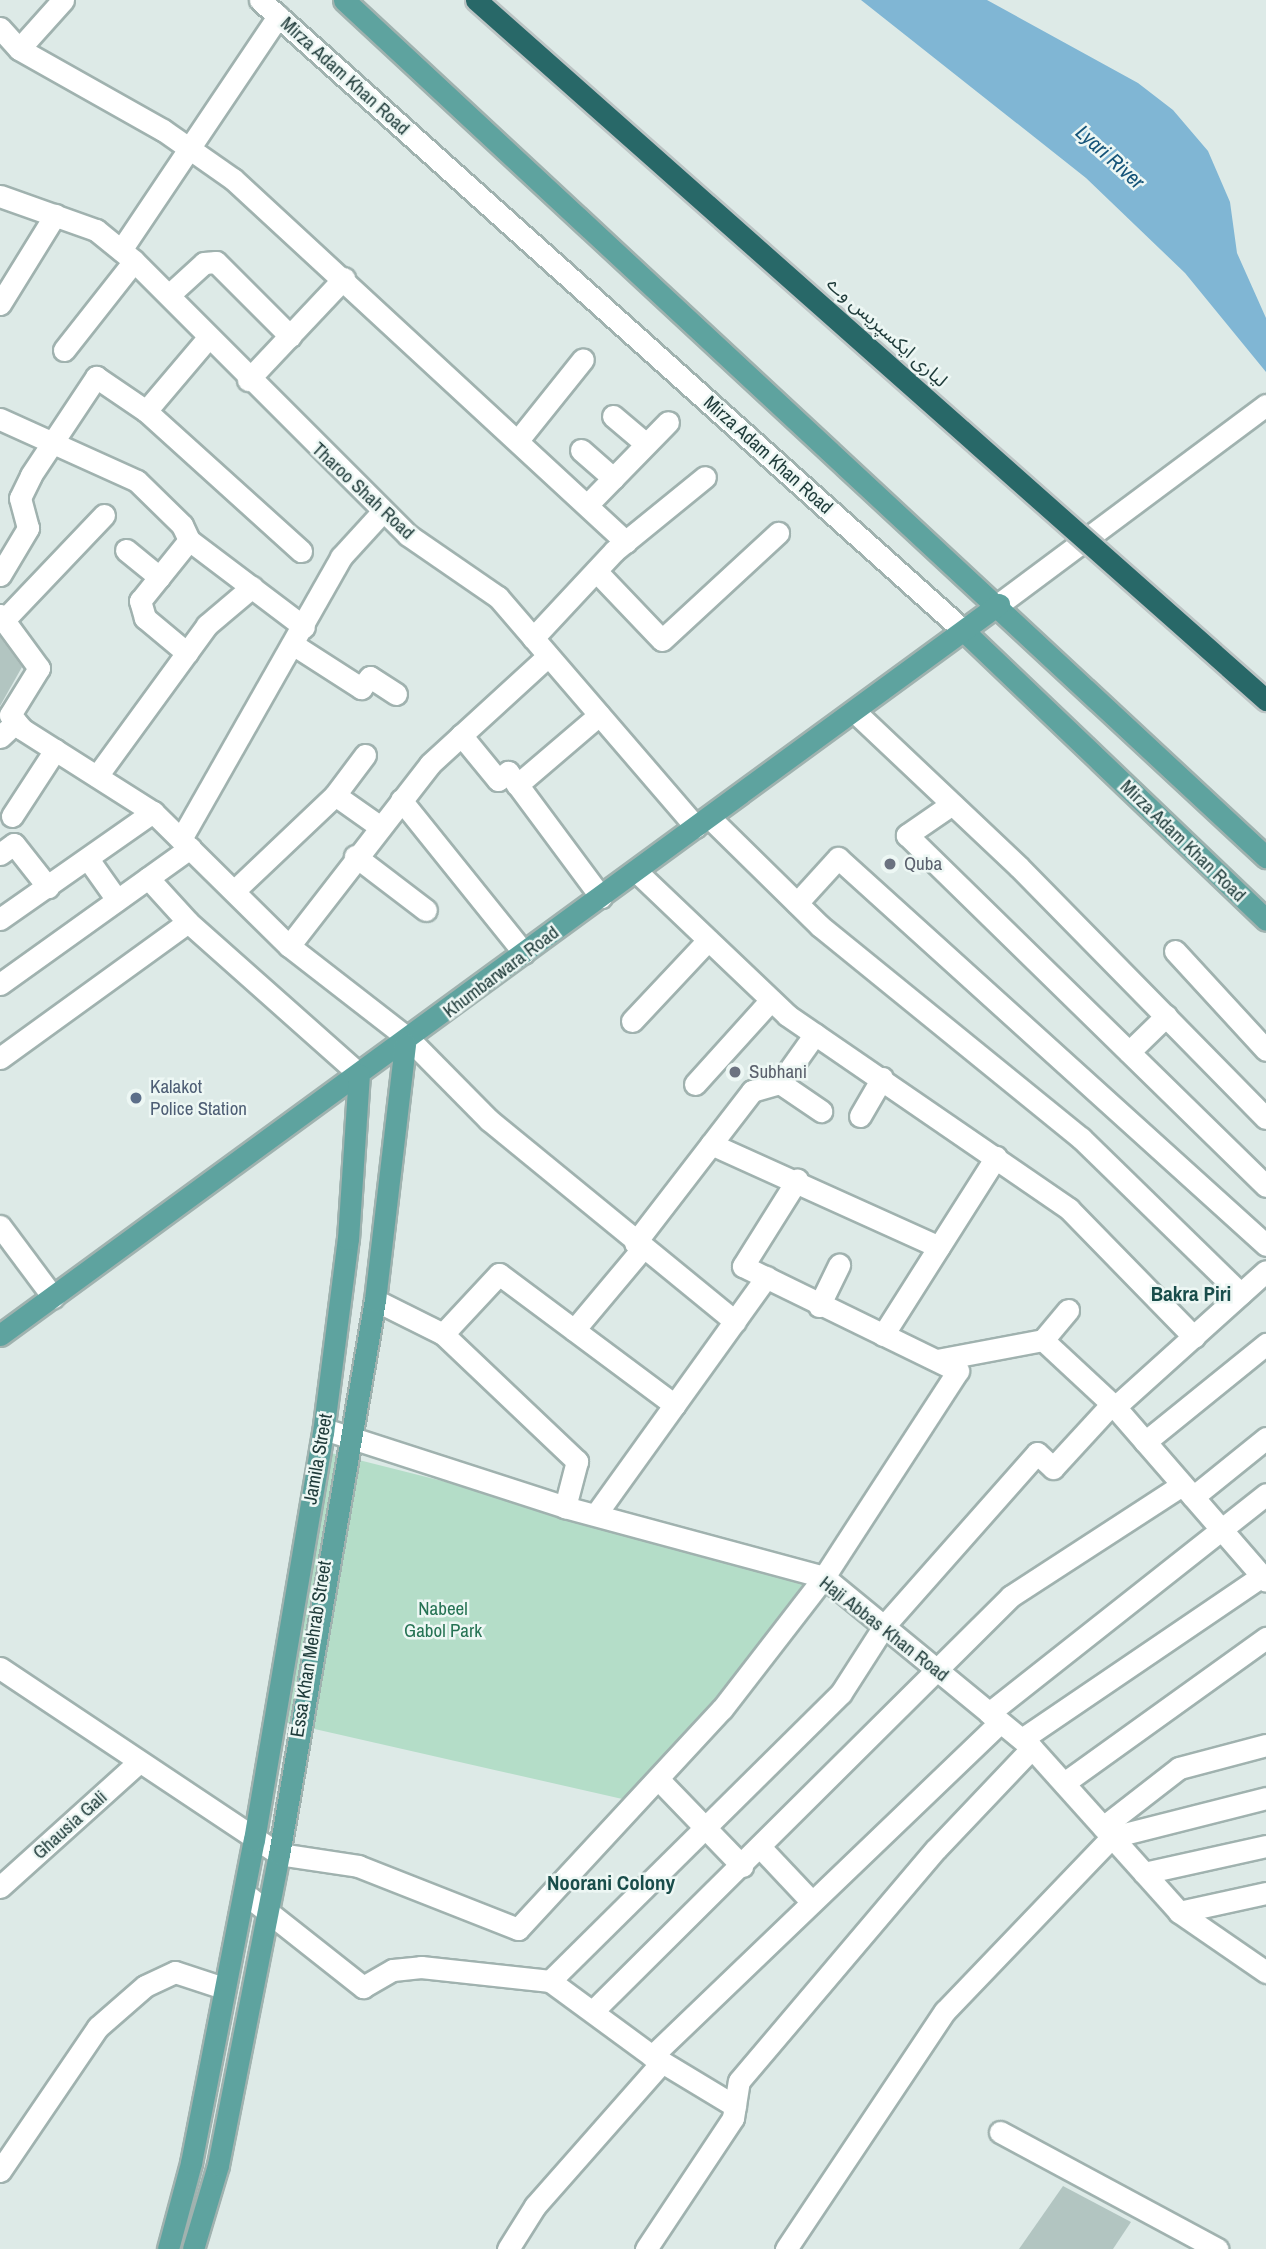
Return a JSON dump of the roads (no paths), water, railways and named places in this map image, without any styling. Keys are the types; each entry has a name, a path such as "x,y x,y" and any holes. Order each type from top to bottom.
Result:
{"highway":[{"name":"لیاری ایکسپریس وے","path":"476,0 1266,700"}],"main road":[{"path":"344,0 999,604 1266,857"},
{"name":"Khumbarwara Road","path":"0,1335 359,1074 408,1042 524,953 999,604"},
{"name":"Mirza Adam Khan Road","path":"964,631 1266,920"},
{"name":"Essa Khan Mehrab Street","path":"193,2249 218,2165 279,1854 374,1300 408,1042"},
{"name":"Jamila Street","path":"254,1840 324,1429 346,1252 359,1074"},
{"path":"273,1725 299,1727"},
{"path":"168,2249 254,1840"}],"street":[{"path":"19,49 63,0"},
{"name":"Mirza Adam Khan Road","path":"260,0 964,631"},
{"path":"64,350 128,256 191,150 278,16"},
{"path":"0,29 19,49 191,150 344,278 589,503 626,542"},
{"name":"Tharoo Shah Road","path":"0,196 96,230 128,256 170,294 207,339 383,511 498,597 599,715 703,822 1081,1138 1241,1294"},
{"path":"0,304 55,215"},
{"path":"170,294 204,263 216,262 290,335"},
{"path":"248,380 344,278"},
{"path":"146,411 207,339"},
{"path":"519,439 583,359"},
{"path":"0,575 28,528 20,498 49,442 96,377 146,411 301,551"},
{"path":"999,604 1266,405"},
{"path":"613,416 646,444"},
{"path":"0,419 138,481 182,525 189,540 252,587 299,636 361,688 370,677 396,694"},
{"path":"589,503 667,422"},
{"path":"580,450 613,478"},
{"path":"533,638 626,542 705,477"},
{"path":"0,984 148,878 186,844 341,557 383,511"},
{"path":"104,515 2,617 39,668 10,715 55,750 153,811 289,946 408,1042 489,1120 639,1246 735,1321"},
{"path":"596,571 662,640 778,533"},
{"path":"187,653 145,618 140,601 189,540"},
{"path":"126,550 159,577"},
{"path":"97,776 207,625 252,587"},
{"path":"289,946 355,856 401,800 460,735 548,656"},
{"path":"854,711 952,804 1266,1118"},
{"path":"517,785 599,715"},
{"path":"0,737 16,722"},
{"path":"460,735 498,780 508,772 601,897"},
{"path":"12,816 55,750"},
{"path":"234,891 335,795 365,755"},
{"path":"335,795 379,826"},
{"path":"401,800 524,953"},
{"path":"952,804 907,835 1266,1186"},
{"path":"0,919 153,811"},
{"path":"0,854 14,844 48,887"},
{"path":"355,856 426,909"},
{"path":"797,903 838,858 1266,1245"},
{"path":"88,859 117,900"},
{"path":"636,871 771,1000 815,1034 1069,1209 1194,1337"},
{"path":"148,878 188,922 359,1074"},
{"path":"0,1058 188,922"},
{"path":"632,1021 708,940"},
{"path":"1175,951 1266,1050"},
{"path":"695,1084 771,1000"},
{"path":"1129,1052 1166,1016"},
{"path":"574,1330 752,1091 780,1083 815,1034"},
{"path":"860,1116 882,1078"},
{"path":"780,1083 821,1111"},
{"path":"711,1144 797,1180 939,1247"},
{"path":"883,1335 996,1157"},
{"path":"0,1668 254,1840 279,1854 358,1866 517,1929 661,1782 824,1577 958,1371 819,1306 743,1266 797,1180"},
{"path":"0,1226 53,1297"},
{"path":"819,1306 839,1265"},
{"path":"550,1981 841,1693 884,1626 1037,1453 1053,1468 1113,1406 1194,1337 1266,1270"},
{"path":"443,1334 499,1274 675,1405"},
{"path":"596,1514 766,1278"},
{"path":"374,1300 443,1334 577,1461 565,1507"},
{"path":"937,1360 1043,1340 1068,1310"},
{"path":"646,2249 735,2106 739,2081 1027,1744 1262,1569 1219,1527 1113,1406 1043,1340"},
{"path":"1145,1442 1266,1344"},
{"name":"Haji Abbas Khan Road","path":"324,1429 565,1507 824,1577 1027,1744 1179,1912 1266,1972"},
{"path":"595,2009 940,1672 1011,1596 1188,1491 1266,1438"},
{"path":"508,2249 535,2206 657,2059 995,1717 1219,1527 1266,1494"},
{"path":"1063,1783 1266,1638"},
{"path":"786,2249 945,2011 1107,1832 1179,1768 1266,1745"},
{"name":"Ghausia Gali","path":"0,1887 139,1762"},
{"path":"661,1782 742,1866"},
{"path":"1107,1832 1266,1798"},
{"path":"1144,1873 1266,1846"},
{"path":"761,1848 811,1901"},
{"path":"244,1893 266,1916 363,1987 393,1970 421,1967 550,1981 595,2009 657,2059 735,2106"},
{"path":"1179,1912 1266,1893"},
{"path":"1244,1957 1266,1949"},
{"path":"0,2171 98,2027 145,1986 175,1972 224,1988"},
{"path":"1000,2132 1217,2249"}],"water":[{"name":"Lyari River","path":"861,0 987,0 1138,83 1173,110 1208,151 1230,202 1237,253 1266,318 1266,372 1185,273 1086,178"}],"place":[{"name":"Quba","path":"890,864"},
{"name":"Subhani","path":"735,1072"},
{"name":"Kalakot Police Station","path":"136,1098"}],"district":[{"name":"Bakra Piri","path":"1191,1294"},
{"name":"Noorani Colony","path":"611,1883"}],"park label":[{"name":"Nabeel Gabol Park","path":"443,1620"}]}
